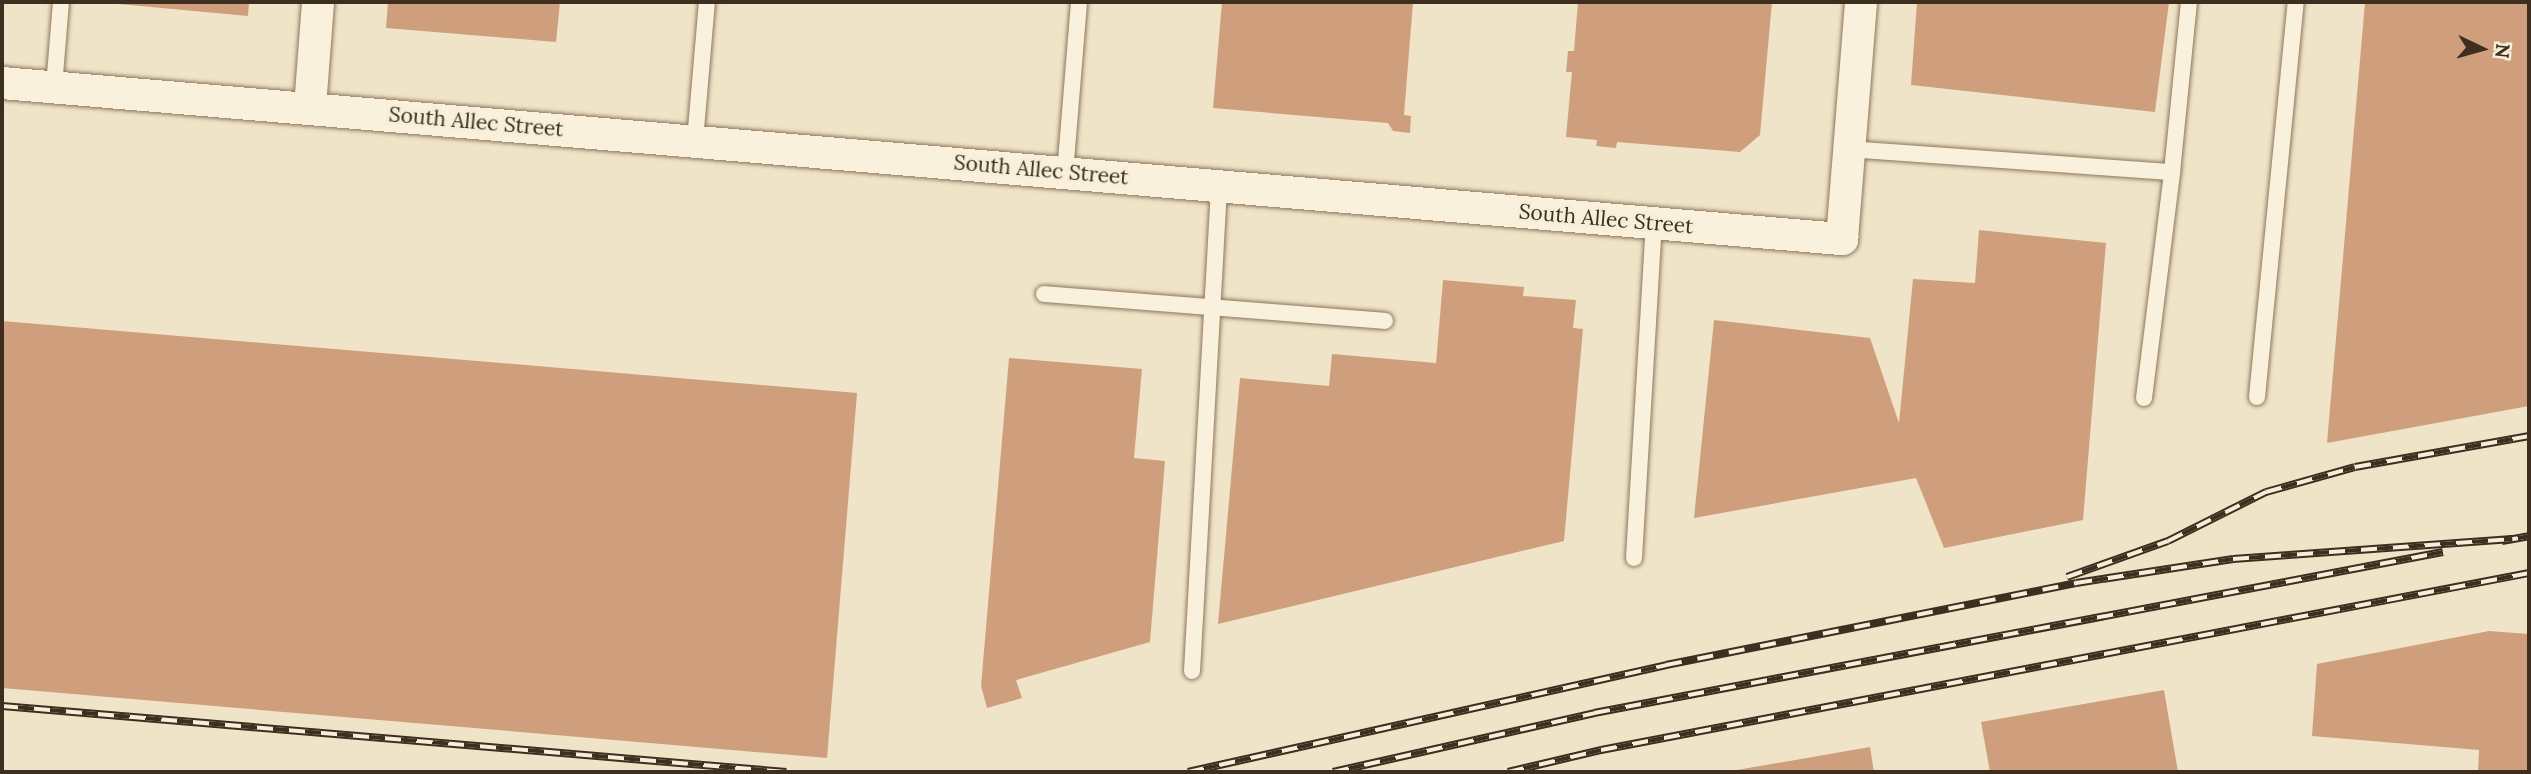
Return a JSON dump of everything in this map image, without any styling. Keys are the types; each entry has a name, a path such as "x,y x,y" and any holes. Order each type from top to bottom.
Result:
{"street":[{"path":"310,107 318,2"},
{"name":"South Allec Street","path":"2,83 310,107 1842,240 1861,2"}],"lane":[{"path":"54,87 61,2"},
{"path":"695,141 707,2"},
{"path":"1065,173 1079,2"},
{"path":"2144,398 2172,172 2189,2"},
{"path":"2257,397 2297,2"},
{"path":"1849,149 2172,172"},
{"path":"1192,671 1219,186"},
{"path":"1634,558 1654,224"},
{"path":"1044,295 1385,321"}],"building":[{"path":"97,2 249,2 248,16"},
{"path":"388,2 560,2 556,42 386,28"},
{"path":"1222,2 1413,2 1404,115 1411,116 1410,133 1393,131 1388,123 1213,108"},
{"path":"1578,2 1772,2 1760,135 1740,152 1617,142 1616,148 1596,146 1597,140 1566,137 1572,72 1566,72 1568,51 1574,51"},
{"path":"1917,2 2169,2 2155,112 1911,85"},
{"path":"2365,2 2529,2 2529,406 2327,443"},
{"path":"1979,230 2106,243 2083,520 1944,548 1916,478 1694,518 1714,320 1870,338 1899,423 1913,279 1975,283"},
{"path":"1443,280 1524,287 1523,296 1576,300 1573,328 1583,329 1564,541 1218,624 1240,378 1329,386 1332,354 1436,363"},
{"path":"2,321 857,393 827,758 2,688"},
{"path":"1009,358 1142,369 1134,458 1165,461 1150,642 1016,680 1022,698 987,708 981,686"},
{"path":"2489,631 2529,634 2529,772 2478,772 2479,750 2312,736 2317,664"},
{"path":"2164,690 2178,772 1990,772 1981,722"},
{"path":"1870,747 1874,772 1731,772 1731,771"}],"railway":[{"path":"2067,577 2168,541 2266,492 2355,467 2529,436"},
{"path":"2502,541 2529,536"},
{"path":"1188,772 1666,665 2076,583 2233,559 2512,539"},
{"path":"1333,772 1594,713 2443,552"},
{"path":"1508,772 1601,750 2529,573"},
{"path":"2,706 786,772"}]}
